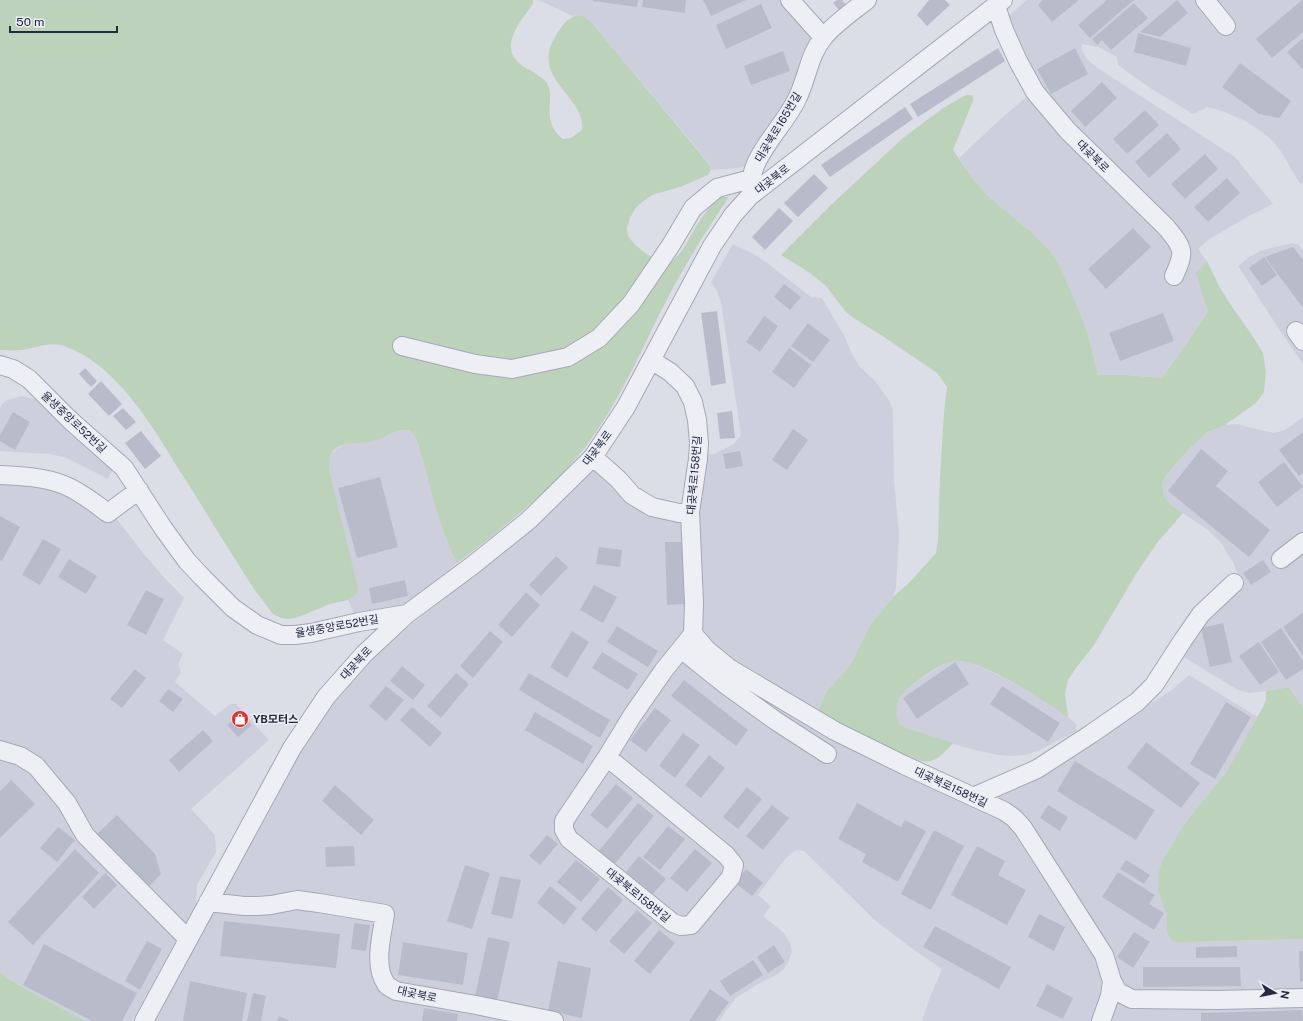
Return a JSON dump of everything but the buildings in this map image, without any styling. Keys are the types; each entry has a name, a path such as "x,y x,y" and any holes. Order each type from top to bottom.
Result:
{"street":[{"path":"790,0 823,37"},
{"name":"대곶북로165번길","path":"751,188 755,166 762,152 796,100 815,49 823,37 833,27 867,0"},
{"path":"1205,0 1226,26"},
{"name":"대곶북로","path":"144,1021 292,748 326,697 364,654 406,614 473,565 529,520 593,457 626,407 712,246 751,188 999,3 1004,30 1018,61 1035,92 1068,131 1166,227 1177,240 1182,251 1180,262 1174,276"},
{"name":"대곶북로","path":"402,346 475,364 512,369 568,357 599,338 631,304 671,245 693,208 717,188 751,188"},
{"name":"대곶북로158번길","path":"607,757 726,855 734,865 731,877 691,925 681,926 673,923 569,839 564,830 564,821 607,757 632,716 693,634 694,603 690,512 698,459 698,420 693,402 685,386 670,372 651,360"},
{"name":"율생중앙로52번길","path":"0,365 13,369 29,379 75,425 124,468 178,549 202,577 234,608 257,625 281,635 295,635 406,614"},
{"path":"593,457 618,479 632,495 652,506 679,512 690,512"},
{"path":"0,475 45,479 64,485 84,496 108,513 139,490"},
{"path":"1281,559 1303,542"},
{"path":"973,797 1037,769 1138,702 1154,685 1201,614 1234,583"},
{"name":"대곶북로158번길","path":"693,634 707,650 730,668 822,723 904,765 1014,818 1023,828 1104,956 1112,981 1110,996 1101,1021"},
{"path":"681,649 726,685 776,721 827,754"},
{"path":"0,750 20,756 36,766 67,803 85,835 188,939"},
{"name":"대곶북로","path":"208,902 258,906 296,900 385,914 379,958 382,976 387,986 396,991 554,1021"},
{"path":"1112,981 1118,992 1132,999 1218,1000 1303,998"}],"shaded area":[{"path":"538,0 795,0 824,31 803,75 748,165 738,168 711,170 709,163 592,23 579,15 573,16"},
{"path":"1027,0 1303,0 1303,183 1300,184 1282,153 1273,141 1261,131 1245,121 1225,112 1208,107 1193,114 1150,88 1118,65 1117,57 1098,47 1082,44 1082,50 1087,59 1096,67 1235,157 1273,204 1247,217 1208,240 1198,249 1207,261 1197,273 1208,312 1162,378 1127,375 1098,375 1087,330 1053,255 1034,234 986,194 973,179 959,158 996,123 1039,86 1005,19"},
{"path":"1292,243 1299,245 1303,251 1303,364 1238,266 1249,257 1260,251"},
{"path":"733,244 752,253 767,263 811,297 822,298 845,337 859,366 875,381 888,399 893,409 894,480 899,533 896,588 893,597 868,628 854,658 845,671 827,691 816,713 759,680 703,639 699,612 697,511 704,454 714,454 734,444 741,435 721,302 717,291 711,282"},
{"path":"22,396 35,399 61,423 114,466 108,479 64,457 49,454 0,451 0,409 2,404 7,400"},
{"path":"1303,417 1303,708 1289,687 1249,693 1238,690 1180,655 1213,610 1243,587 1233,562 1221,543 1208,530 1171,505 1164,496 1162,484 1167,474 1191,447 1208,432 1225,425 1238,424 1274,433 1285,430"},
{"path":"406,430 412,432 416,438 445,535 457,563 404,605 354,613 348,600 356,595 329,469 329,461 331,454 343,445 388,436 399,431"},
{"path":"596,469 683,517 692,638 974,805 1020,787 1173,689 1189,675 1258,717 1227,771 1183,826 1162,861 1167,931 1181,943 1303,939 1303,1021 922,1021 942,969 877,922 804,851 797,850 790,854 781,864 758,895 771,906 763,916 783,932 790,943 792,952 788,963 783,970 736,998 719,1021 152,1021 288,770 338,696 363,668 392,640 501,553"},
{"path":"0,479 38,482 113,514 143,553 184,598 163,640 183,654 178,664 181,672 175,682 215,716 230,704 236,704 269,740 191,809 215,835 216,852 197,885 196,905 132,1021 86,1021 18,985 0,972"},
{"path":"956,660 968,662 981,667 1012,682 1054,706 1076,724 1076,731 1042,749 1026,755 1011,756 998,755 966,748 907,728 899,723 896,716 896,706 900,695 908,687 946,663"}],"green space":[{"path":"0,0 533,0 533,4 515,31 512,39 512,54 518,62 541,78 548,85 550,90 551,122 558,135 563,139 571,138 582,130 581,119 576,108 554,77 549,66 549,53 554,39 561,27 574,16 579,15 592,23 709,164 711,170 708,175 680,187 652,195 635,209 627,228 628,236 635,245 648,255 666,264 672,261 681,252 709,207 718,197 729,197 677,282 628,378 600,426 576,459 544,491 493,536 457,563 444,533 416,438 409,430 395,432 374,441 339,446 330,456 329,469 358,588 356,595 348,600 330,604 299,617 289,619 281,618 273,614 254,589 145,417 115,380 98,365 80,353 60,345 45,345 18,350 0,350"},
{"path":"966,95 971,95 973,97 973,101 953,150 973,179 986,194 1034,234 1053,255 1061,269 1087,330 1098,375 1127,375 1162,378 1208,312 1196,273 1207,261 1219,286 1263,353 1266,372 1264,392 1256,403 1225,425 1208,432 1191,447 1167,474 1162,484 1164,496 1171,505 1183,513 1157,543 1136,574 1094,645 1068,680 1065,694 1068,717 1030,692 995,673 965,662 949,662 933,670 908,688 898,701 897,717 899,723 907,728 953,743 935,760 918,761 816,713 827,691 845,671 854,658 868,628 893,597 910,582 936,553 938,540 944,412 947,387 937,373 855,319 846,312 825,285 810,273 781,255 833,203 903,138 943,108"},
{"path":"1289,687 1303,708 1303,939 1181,943 1173,941 1169,937 1167,931 1167,915 1159,892 1158,875 1162,861 1183,826 1227,771 1263,707 1266,699 1266,691"},
{"path":"0,972 18,985 86,1021 0,1021"}],"place":[{"name":"YB모터스","path":"240,719"}]}
